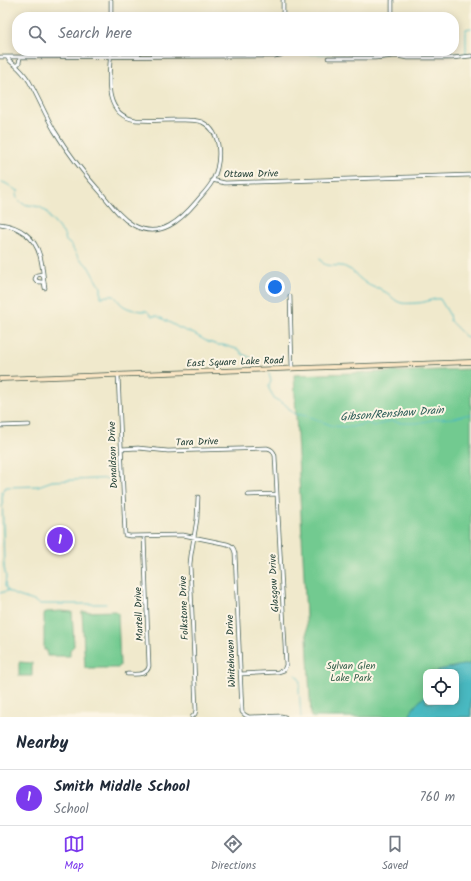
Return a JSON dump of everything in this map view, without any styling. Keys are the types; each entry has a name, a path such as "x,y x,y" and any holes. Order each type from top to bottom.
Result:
{"main road":[{"name":"East Square Lake Road","path":"0,379 471,362"}],"street":[{"path":"111,0 111,12"},
{"path":"283,0 283,12"},
{"path":"392,0 392,12"},
{"path":"0,57 277,56"},
{"path":"328,58 375,58 393,56 408,58 452,58 471,56"},
{"name":"Ottawa Drive","path":"6,57 24,74 51,123 78,166 118,213 132,224 143,229 162,229 172,225 186,213 209,186 212,180 225,183 471,175"},
{"path":"16,66 19,63 20,57"},
{"path":"111,57 110,95 114,107 121,115 130,119 140,120 194,120 205,124 214,133 218,142 219,154 217,167 212,180"},
{"path":"0,224 9,225 18,229 31,239 36,246 39,254 45,288"},
{"path":"43,274 37,275 35,279 38,282 44,282"},
{"path":"290,296 292,368"},
{"name":"Donaldson Drive","path":"118,374 124,532 125,536 144,536"},
{"path":"0,426 29,425"},
{"name":"Tara Drive","path":"120,449 138,448 168,451 267,448 273,450"},
{"name":"Glasgow Drive","path":"240,674 278,672 284,670 286,665 275,456 273,450"},
{"path":"248,495 277,494"},
{"name":"Folkstone Drive","path":"192,717 196,710 190,564 197,519 198,497"},
{"path":"144,536 183,534 194,536"},
{"name":"Martell Drive","path":"127,674 144,673 148,668 144,536"},
{"name":"Whitehaven Drive","path":"194,536 227,544 232,546 234,549 241,706 243,714 248,717 285,717"}],"green space":[{"name":"Sylvan Glen Lake Park","path":"471,369 471,717 311,717 294,375"},
{"path":"116,611 118,613 120,666 118,668 85,668 82,612"},
{"path":"46,612 72,612 74,646 70,650 70,656 47,656 47,650 44,650 44,614"},
{"path":"19,662 32,663 32,676 19,676"}],"water":[{"path":"471,664 471,717 410,717 413,708 423,698 423,705 459,705 459,669 443,669"}],"waterway":[{"path":"459,54 465,54 466,52 466,29 471,28"},
{"name":"Gibson/Renshaw Drain","path":"0,182 5,183 19,191 16,194 17,198 23,204 40,207 47,212 50,218 63,233 66,241 71,245 78,257 88,266 101,287 101,297 114,296 120,303 129,309 147,311 152,316 157,316 208,342 240,350 242,354 254,359 260,364"},
{"path":"320,258 325,265 342,266 350,269 361,280 373,287 379,288 399,302 416,303 440,299 449,314 450,321 471,340"},
{"name":"Gibson/Renshaw Drain","path":"269,374 271,381 269,389 275,399 286,405 295,414 308,416 333,426 352,427 368,423 374,426 391,421 417,423 471,415"},
{"path":"106,604 40,604 8,591 5,586 6,577 4,567 2,491 6,487 38,486 52,481 117,478"},
{"path":"0,593 7,591"},
{"path":"295,675 300,681 299,689 301,717"}],"place":[{"name":"Smith Middle School","path":"60,540"}]}
